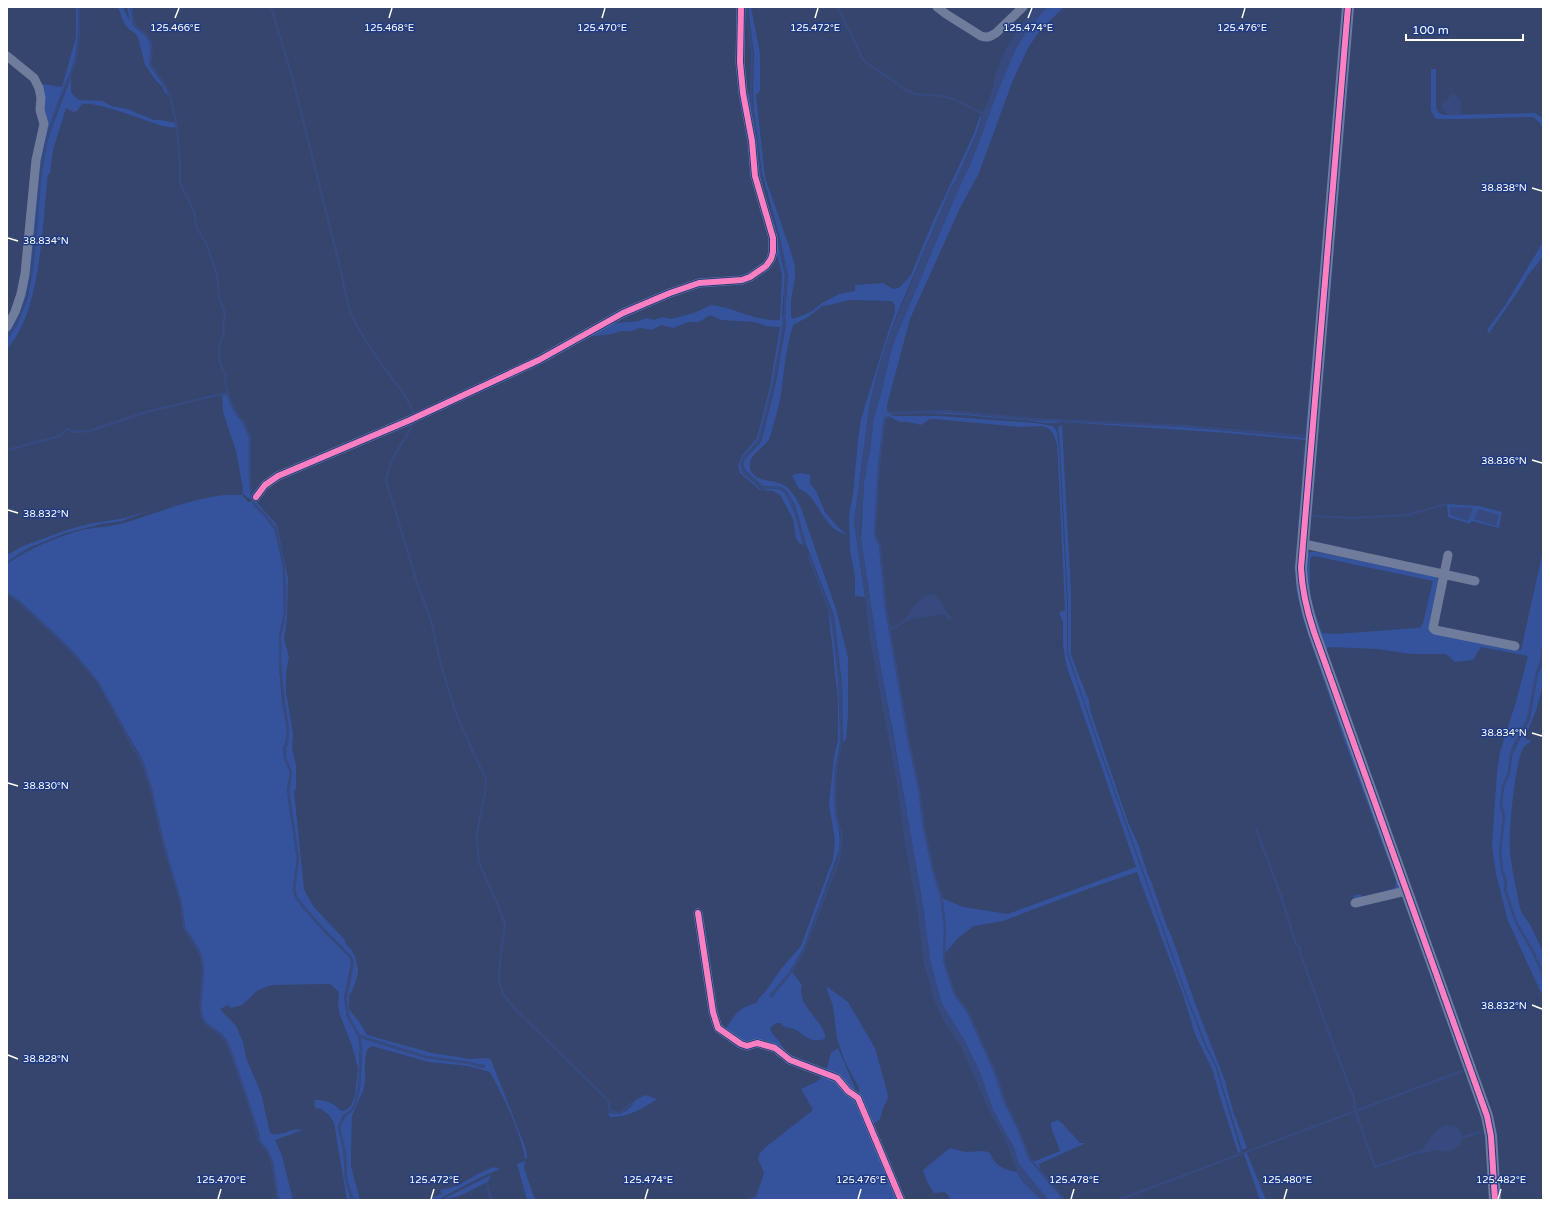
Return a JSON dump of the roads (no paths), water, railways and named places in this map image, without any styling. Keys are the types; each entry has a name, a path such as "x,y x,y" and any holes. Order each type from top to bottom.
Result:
{"street":[{"path":"256,497 265,485 278,476 410,420 539,360 622,313 670,293 699,284 742,280 754,275 766,266 771,259 773,252 773,238 755,176 752,141 743,93 740,62 741,7"},
{"path":"937,7 986,38 996,33 1023,7"},
{"path":"1348,7 1301,574 1305,606 1488,1120 1493,1158 1494,1200"},
{"path":"7,56 34,78 39,88 41,98 40,110 44,124 36,160 25,274 21,294 15,312 7,327"},
{"path":"1304,544 1475,581"},
{"path":"1448,555 1433,625 1435,630 1515,646"},
{"path":"1355,903 1406,891"},
{"path":"698,913 713,1012 718,1028 741,1044 747,1046 757,1043 767,1045 775,1048 790,1060 837,1078 848,1091 858,1098 901,1200"}],"waterway":[{"path":"7,338 19,317 27,293 32,268 42,162 50,126 72,72 77,55 79,7"},
{"path":"131,7 134,23 147,35 151,43 152,51 150,64 166,87 170,96 177,127 180,183 194,211 197,228 206,243 217,275 219,297 225,313 223,325 224,332 219,348 219,360 225,374 226,387 231,403 237,414 244,422 250,437 250,479 252,500 276,529 283,560 285,612 280,635 280,665 288,729 285,758 291,772 288,791 298,859 294,889 296,897 302,905 351,957 353,963 346,999 348,1016 359,1036 361,1048 359,1087 355,1105 352,1110 344,1116 339,1127 345,1154 346,1180 353,1200"},
{"path":"271,7 292,76 353,318 382,365 404,394 414,414"},
{"path":"746,7 752,54 751,95 755,132"},
{"path":"838,7 863,60 907,91 916,94 942,96 953,99 981,113"},
{"path":"758,159 762,185"},
{"path":"773,221 784,261 786,276 784,323 774,381 759,441 744,458 741,464 744,472 763,488 772,487 782,489 790,498 804,544"},
{"path":"7,450 60,436 67,429 73,432 89,431 146,412 222,394 228,394"},
{"path":"891,413 946,411 1032,419 1184,426 1305,436"},
{"path":"890,417 885,418 884,424 879,468 875,535 880,545 886,608 909,742 919,788 924,828 933,870 941,895 945,926 944,960 955,995 968,1012 995,1072 1005,1102 1018,1128 1030,1159 1065,1200"},
{"path":"415,421 392,460 386,480 418,586 431,620 440,661 454,708 486,779 485,793 477,833 478,854 479,863 498,905 505,925 500,959 499,981 503,994 515,1009 608,1100 610,1111 620,1113 632,1103"},
{"path":"1303,477 1304,446"},
{"path":"1313,516 1352,518 1407,515 1447,504"},
{"path":"771,996 791,972 804,950 839,859 842,836 836,815 835,796 836,769 841,743 840,685 832,617 809,557"},
{"path":"7,594 18,601 57,637 75,655 97,681 142,762 151,790 163,843 181,904 184,928 201,957 203,970 200,1008 202,1017 206,1024 220,1034 226,1041 230,1050 253,1117 259,1141 268,1152 272,1163 278,1200"},
{"path":"1543,647 1528,719 1514,746 1511,755 1509,773 1503,786 1501,805 1504,816 1500,850 1502,871 1505,880 1505,890 1509,902 1516,922 1533,952 1543,974"},
{"path":"1256,829 1279,890 1296,944 1300,947 1300,952 1354,1099 1355,1110 1375,1167 1421,1151"},
{"path":"359,1036 426,1057 481,1066"},
{"path":"1118,1200 1462,1071"},
{"path":"1460,1138 1485,1131"},
{"path":"487,1184 491,1200"}]}
